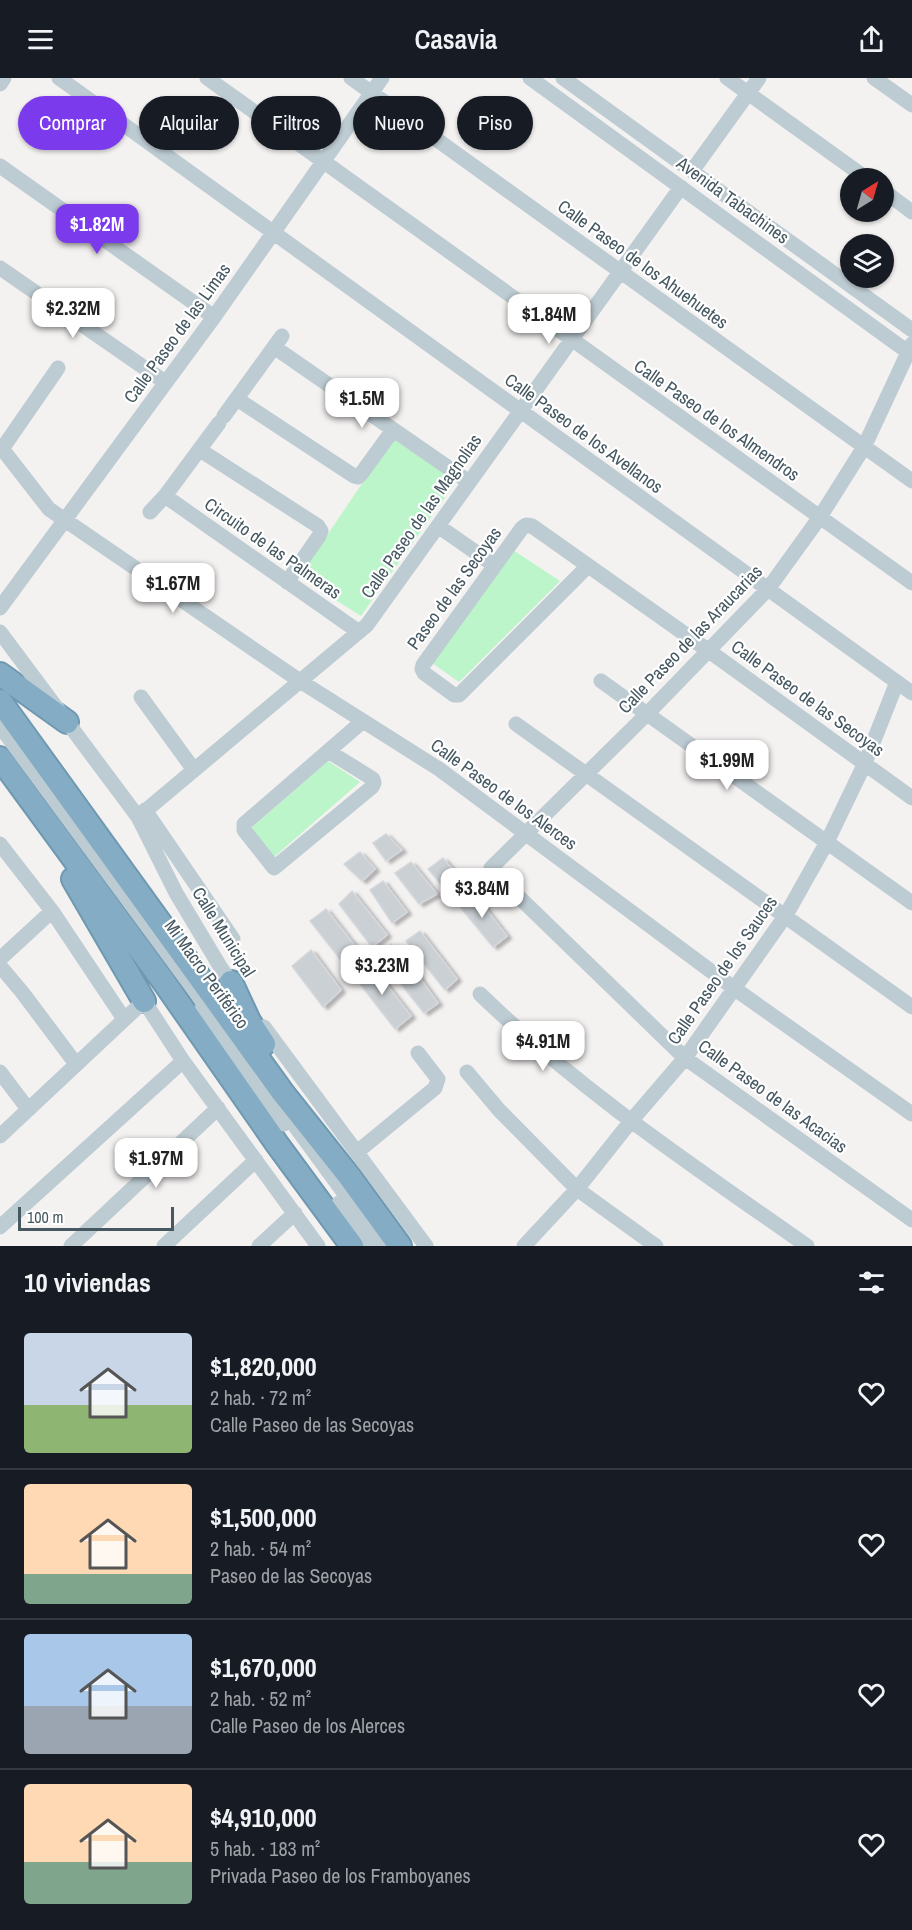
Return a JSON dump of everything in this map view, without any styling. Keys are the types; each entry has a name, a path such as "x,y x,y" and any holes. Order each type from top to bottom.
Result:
{"highway":[{"path":"0,674 67,722"},
{"path":"0,701 283,1093 349,1176"},
{"path":"0,758 164,982 277,1144 352,1246"},
{"path":"43,816 51,841 144,1001"},
{"path":"231,982 249,1021 315,1128 400,1246"}],"street":[{"path":"0,84 4,78"},
{"name":"Calle Paseo de los Avellanos","path":"58,78 912,693"},
{"name":"Calle Paseo de los Almendros","path":"207,78 912,583"},
{"name":"Calle Paseo de los Ahuehuetes","path":"351,78 912,481"},
{"name":"Calle Paseo de las Limas","path":"0,608 214,317 382,78"},
{"name":"Avenida Tabachines","path":"530,78 911,350"},
{"name":"Avenida Tabachines","path":"562,78 912,330"},
{"path":"727,78 852,168"},
{"path":"692,171 759,78"},
{"path":"874,78 912,105"},
{"path":"0,166 214,317"},
{"name":"Calle Paseo de las Magnolias","path":"141,814 373,618 681,187"},
{"path":"894,198 912,212"},
{"path":"0,268 165,382"},
{"path":"150,512 200,450 278,341 393,430 469,482"},
{"name":"Calle Paseo de las Araucarias","path":"491,868 647,714 768,589 820,517 864,447 911,350"},
{"path":"1,448 58,368"},
{"path":"237,399 358,477 393,430"},
{"name":"Calle Paseo de los Alerces","path":"1,448 49,509 64,521 300,681 439,768 735,989 912,1113"},
{"path":"200,450 318,526 321,531 319,536 287,582"},
{"name":"Circuito de las Palmeras","path":"165,496 359,632"},
{"name":"Paseo de las Secoyas","path":"587,567 459,695 454,695 424,673 423,665 494,565 526,525 532,526 709,651"},
{"path":"438,526 494,565"},
{"name":"Calle Municipal","path":"0,632 67,722 141,814 176,893 231,982 426,1246"},
{"name":"Calle Paseo de las Secoyas","path":"709,651 912,798"},
{"path":"601,681 912,903"},
{"name":"Calle Paseo de los Sauces","path":"524,1246 577,1190 686,1058 786,915 827,842 865,764 897,682"},
{"path":"141,697 194,770"},
{"path":"328,751 373,779 374,783 274,868 244,830 244,824 328,751 363,721"},
{"path":"516,724 912,1007"},
{"name":"Mi Macro Periférico","path":"0,726 383,1246"},
{"name":"Mi Macro Periférico","path":"0,741 247,1072 369,1246"},
{"path":"141,814 233,939"},
{"path":"0,844 52,910 124,1019"},
{"name":"Calle Paseo de las Acacias","path":"491,868 686,1058 912,1220"},
{"path":"0,959 52,910"},
{"path":"0,966 76,1064"},
{"path":"480,994 513,1026 631,1122 807,1246"},
{"path":"0,1136 144,1001 183,1061 318,1246"},
{"path":"357,1152 437,1083 438,1079 418,1053"},
{"path":"0,1227 183,1061"},
{"path":"0,1072 28,1109"},
{"path":"467,1072 513,1125 577,1190 656,1246"},
{"path":"71,1246 218,1108"},
{"path":"164,1246 256,1161"},
{"path":"259,1246 295,1213"}],"green space":[{"path":"394,436 458,479 361,616 299,577"},
{"path":"513,550 560,581 459,682 432,663"},
{"path":"328,761 360,782 274,857 250,829"}],"building":[{"path":"386,834 402,850 386,861 373,843"},
{"path":"360,852 375,869 362,881 344,864"},
{"path":"443,858 469,889 455,900 428,869"},
{"path":"411,862 437,894 419,904 395,873"},
{"path":"383,881 407,912 392,923 370,890"},
{"path":"352,891 387,935 372,947 339,904"},
{"path":"472,891 507,936 493,947 456,902"},
{"path":"326,909 356,947 340,959 310,921"},
{"path":"420,931 457,979 445,990 406,941"},
{"path":"391,944 408,964 393,975 377,956"},
{"path":"311,950 341,990 323,1007 292,966"},
{"path":"370,963 411,1016 395,1029 353,975"},
{"path":"412,967 438,1003 424,1013 397,979"}]}
